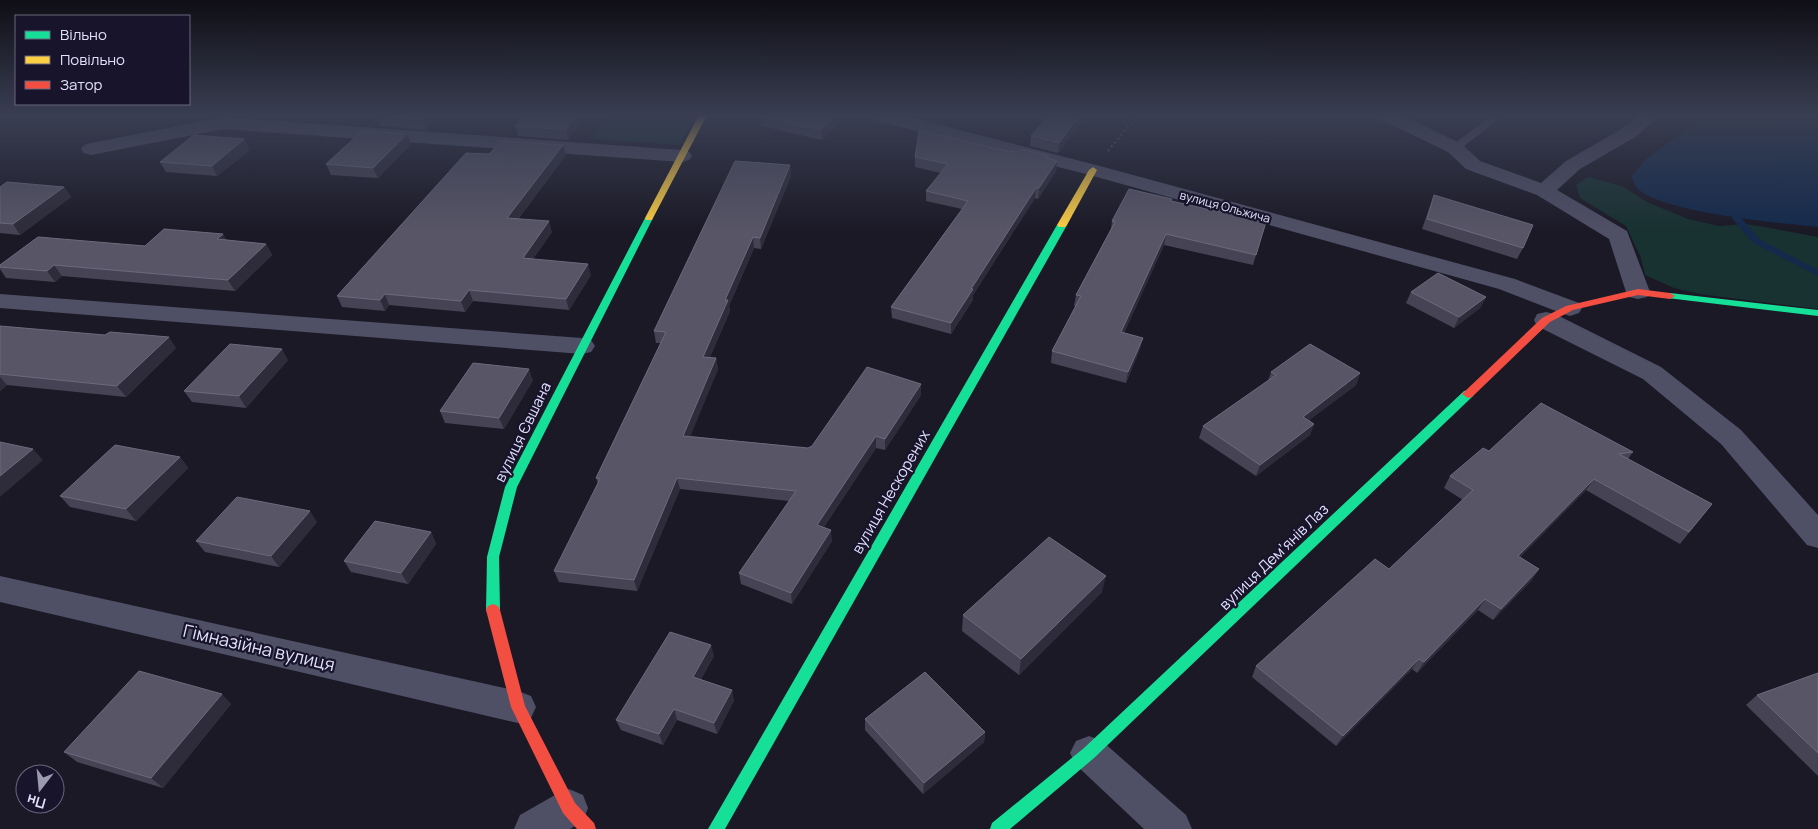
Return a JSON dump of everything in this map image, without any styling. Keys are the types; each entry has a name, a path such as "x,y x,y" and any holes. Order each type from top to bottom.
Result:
{"street":[{"path":"650,154 682,156"},
{"name":"вулиця Ольжича","path":"1029,154 1507,284 1570,308"},
{"path":"1461,154 1473,165 1544,191 1619,236 1638,292"},
{"path":"1544,191 1573,165 1593,154"},
{"name":"вулиця Євшана","path":"579,818 518,706 492,605 492,557 511,487 582,346 682,156"},
{"name":"вулиця Нескорених","path":"716,829 1093,170"},
{"name":"вулиця Демʼянів Лаз","path":"998,829 1089,753 1546,320 1570,308 1638,292 1818,313"},
{"path":"0,301 582,346"},
{"path":"1546,320 1652,373 1730,437 1818,536"},
{"name":"Гімназійна вулиця","path":"0,589 518,706"},
{"path":"1089,753 1172,829"},
{"path":"534,829 579,818"}],"path":[{"path":"1093,170 1106,154"}],"green space":[{"path":"1588,177 1622,186 1649,203 1688,219 1719,226 1745,224 1818,237 1818,309 1700,294 1674,288 1645,275 1641,258 1626,226 1580,198 1576,185"}],"water":[{"path":"1654,154 1818,154 1818,227 1724,216 1673,205 1653,198 1639,190 1631,177 1645,160"}],"building":[{"path":"170,154 227,154 212,166 160,162"},
{"path":"337,154 387,154 373,168 326,164"},
{"path":"465,154 556,154 507,218 549,221 523,258 588,264 566,299 469,290 461,301 385,294 380,300 337,296"},
{"path":"916,154 1040,154 1057,161 1039,188 1036,188 951,323 891,307 968,201 926,191 948,164 915,157"},
{"path":"735,161 790,165 760,238 753,237 725,300 728,300 703,357 716,358 683,436 808,448 812,446 867,367 921,384 885,439 876,436 817,525 831,530 791,593 739,573 796,491 677,478 634,580 554,571 600,479 596,478 666,332 654,331"},
{"path":"7,182 64,187 13,224 0,223 0,187"},
{"path":"1129,189 1172,199 1171,201 1266,222 1256,255 1166,234 1121,332 1143,338 1128,372 1052,351 1081,296 1076,295 1115,222 1112,221"},
{"path":"1434,195 1533,225 1523,248 1427,219"},
{"path":"164,229 223,234 217,239 266,244 228,280 54,265 47,271 0,267 0,265 38,237 145,246"},
{"path":"1438,273 1486,297 1459,317 1411,292"},
{"path":"0,326 105,335 110,332 169,337 117,386 0,374"},
{"path":"230,344 282,349 239,396 184,391"},
{"path":"1310,344 1360,373 1303,417 1314,424 1260,465 1203,426 1276,375 1271,372"},
{"path":"473,363 529,369 499,418 440,411"},
{"path":"1541,403 1633,452 1619,454 1712,504 1689,532 1594,479 1518,556 1539,569 1501,609 1485,599 1424,662 1419,659 1343,736 1256,666 1375,559 1389,569 1473,490 1450,476 1483,448 1489,451"},
{"path":"0,442 33,449 0,476"},
{"path":"115,445 180,457 126,509 60,496"},
{"path":"237,497 310,511 271,556 196,541"},
{"path":"375,521 431,532 401,573 344,561"},
{"path":"1049,537 1106,576 1021,659 963,615"},
{"path":"670,632 711,645 693,677 732,690 714,723 674,709 659,734 616,720"},
{"path":"139,671 222,694 151,778 64,752"},
{"path":"925,672 985,732 924,783 865,719"},
{"path":"1818,673 1818,753 1757,695"}],"waterway":[{"path":"1735,216 1756,241 1818,273"}],"traffic: fast":[{"path":"493,610 493,557 511,487 649,218"},
{"path":"716,829 1062,225"},
{"path":"1670,296 1818,313"},
{"path":"998,829 1089,753 1468,394"}],"traffic: slow":[{"path":"649,218 683,154"},
{"path":"1062,225 1093,170"}],"traffic: jam":[{"path":"1468,394 1546,320 1570,308 1638,292 1670,296"},
{"path":"493,610 518,707 569,808 588,829"}]}
